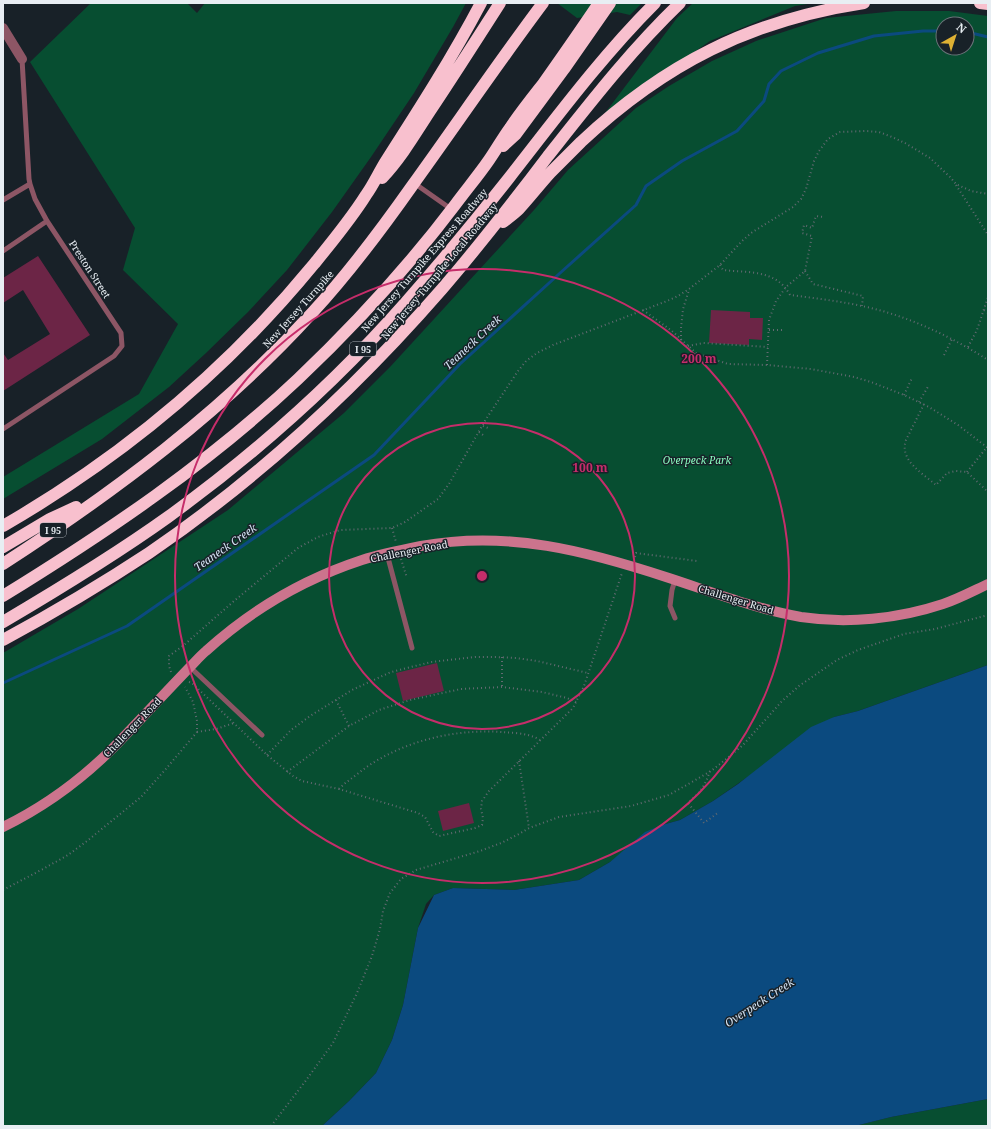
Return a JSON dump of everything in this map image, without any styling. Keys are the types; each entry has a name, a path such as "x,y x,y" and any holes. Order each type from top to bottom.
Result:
{"highway":[{"path":"367,195 438,80 481,3"},
{"path":"3,526 56,494 111,456 160,418 200,383 255,331 324,252 367,195 392,168 448,85 500,3"},
{"name":"New Jersey Turnpike","path":"3,564 103,495 197,424 269,359 338,283 372,240 543,3"},
{"path":"3,596 92,539 207,457 297,380 348,330 411,259 452,209 488,161 509,128 544,82 599,3"},
{"path":"488,161 516,134 560,75 610,3"},
{"name":"New Jersey Turnpike Express Roadway","path":"3,622 103,561 184,505 272,435 324,387 374,337 426,279 496,194 597,65 628,30 655,3"},
{"name":"New Jersey Turnpike Local Roadway","path":"3,640 90,590 143,557 208,510 315,422 366,373 413,322 481,241 618,68 680,3"},
{"path":"481,241 519,209 551,172 597,128 642,92 670,73 713,48 763,27 823,10 864,3"},
{"path":"980,3 988,4"},
{"path":"3,547 50,520 103,495"}],"street":[{"path":"3,28 22,59"},
{"name":"Challenger Road","path":"3,827 47,802 85,773 113,748 204,652 227,633 254,613 292,590 320,576 362,560 425,546 454,542 505,541 543,545 604,557 765,608 801,616 826,619 856,620 889,617 910,613 942,604 988,584"}],"lane":[{"name":"Preston Street","path":"3,429 114,356 122,346 122,333 47,221 35,199 30,184 26,148 22,59"},
{"path":"414,183 452,209"},
{"path":"3,200 30,184"},
{"path":"3,251 47,221"},
{"path":"387,554 412,648"},
{"path":"675,580 670,606 675,618"},
{"path":"190,667 262,735"}],"path":[{"path":"178,679 172,673 169,666 169,656 298,548 318,537 340,530 392,528 405,522 438,499 449,484 479,432 526,361 537,353 554,345 678,296 689,290 720,265 751,233 793,208 801,199 806,189 814,161 819,151 828,140 840,132 879,132 905,143 930,158 956,184 988,235"},
{"path":"956,184 971,191 988,194"},
{"path":"767,365 769,320 776,301 786,287 805,271 812,236 802,233 804,225 812,228 816,216 823,217"},
{"path":"720,265 722,270 766,275 779,281 786,287 790,295 862,306 896,315 968,347 988,360"},
{"path":"805,271 813,284 863,296 862,306"},
{"path":"681,340 683,309 689,290"},
{"path":"968,347 977,330 988,298"},
{"path":"643,310 672,331 696,353 728,364 767,365 811,369 854,377 924,404 987,447 967,472"},
{"path":"984,310 988,313"},
{"path":"769,330 782,330"},
{"path":"944,355 952,340"},
{"path":"688,346 702,343 768,347"},
{"path":"904,395 912,378"},
{"path":"919,402 929,385"},
{"path":"924,404 904,445 909,461 936,484 947,472 967,472 988,492"},
{"path":"483,426 488,428"},
{"path":"479,432 484,435"},
{"path":"3,890 68,855 106,826 146,791 166,770 197,732 197,721 193,702 185,686 189,682 287,772 302,781 339,789 418,813 425,817 433,832 439,836 482,825 482,801 489,791 573,708 584,686 620,576 624,572 630,574 636,553 697,561"},
{"path":"271,1126 333,1044 372,956 380,929 383,911 390,893 401,879 416,870 480,851 507,840 529,828 560,817 631,806 669,795 711,771 743,745 771,712 799,686 837,660 858,650 904,634 936,629 988,615"},
{"path":"267,754 291,730 310,716 363,685 391,672 431,662 476,657 502,657 536,661 588,673"},
{"path":"502,657 502,688"},
{"path":"287,772 349,726 379,710 410,700 461,689 502,688 542,692 567,698 576,702"},
{"path":"336,700 349,726"},
{"path":"197,732 216,729 234,723"},
{"path":"339,789 375,761 410,746 434,738 471,732 496,732 534,736 540,740"},
{"path":"519,761 529,828"},
{"path":"711,771 706,784 688,803 704,823 719,812"}],"green space":[{"path":"91,3 187,3 197,13 205,3 466,3 414,93 371,157 332,212 287,270 248,312 169,387 102,439 3,499 3,477 139,394 178,324 123,270 135,228 30,62"},
{"path":"557,3 642,3 630,15 617,12 577,18"},
{"path":"693,3 814,3 795,6 710,41 602,117 677,18"},
{"name":"Overpeck Park","path":"896,11 949,11 988,16 988,665 858,711 834,717 713,801 680,820 662,825 610,862 579,880 514,890 453,888 434,895 426,904 418,928 403,1005 392,1040 376,1073 322,1126 3,1126 3,653 78,609 228,510 344,413 390,367 534,210 568,170 636,108 669,86 712,61 756,41 826,18"},
{"path":"988,1099 988,1126 855,1126 891,1117"}],"water":[{"name":"Overpeck Creek","path":"988,665 988,1099 891,1117 855,1126 322,1126 376,1073 392,1040 403,1005 418,928 434,895 453,888 514,890 579,880 610,862 645,832 680,820 713,801 738,784 811,727 834,717 858,711"}],"building":[{"path":"38,256 90,335 3,391 3,353 8,360 50,334 23,290 3,303 3,278"},
{"path":"711,310 750,312 750,318 763,318 762,340 749,339 749,345 709,343"},
{"path":"437,663 444,691 403,701 396,673"},
{"path":"469,803 474,823 443,831 438,811"}],"waterway":[{"name":"Teaneck Creek","path":"3,683 127,626 374,455 460,364 636,205 646,186 682,161 737,131 764,101 769,84 781,71 818,53 874,36 935,31"},
{"name":"Teaneck Creek","path":"975,34 988,37"}]}
